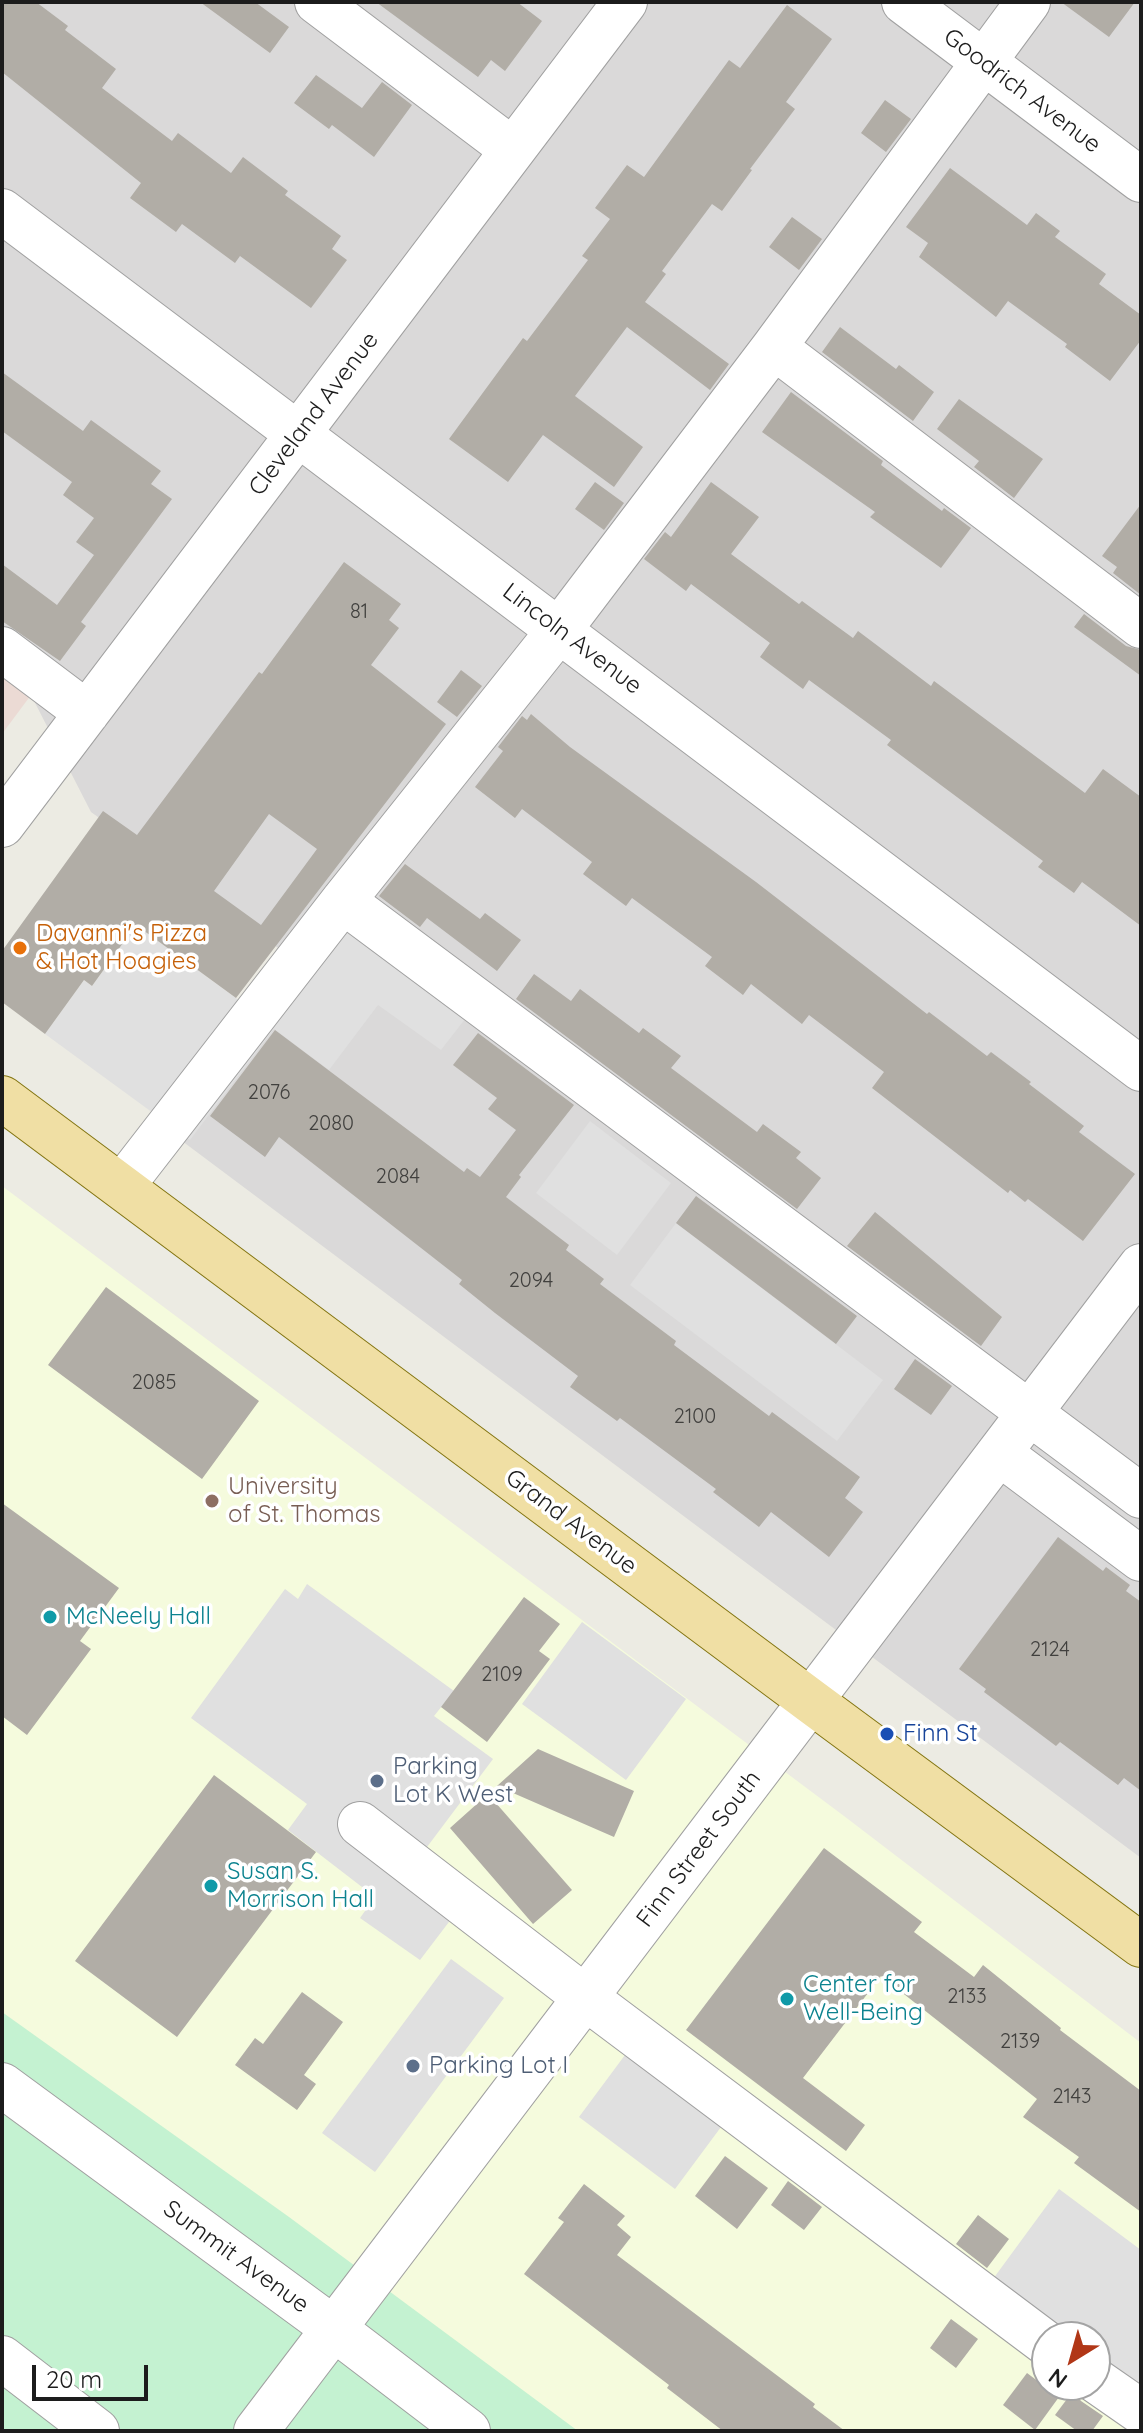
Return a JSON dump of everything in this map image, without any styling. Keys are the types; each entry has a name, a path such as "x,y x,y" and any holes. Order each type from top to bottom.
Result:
{"main road":[{"name":"Grand Avenue","path":"2,1098 1141,1945"}],"street":[{"path":"317,2 513,150"},
{"name":"Cleveland Avenue","path":"6,812 87,713 625,2"},
{"name":"Goodrich Avenue","path":"904,2 1141,180"},
{"path":"122,1186 343,901 560,629 774,347 1028,2"},
{"name":"Lincoln Avenue","path":"2,211 1141,1069"},
{"path":"774,347 1141,626"},
{"path":"2,649 87,713"},
{"path":"343,901 1141,1496"},
{"name":"Finn Street South","path":"256,2431 1141,1266"},
{"path":"999,1453 1141,1559"},
{"path":"360,1824 1031,2332"},
{"name":"Summit Avenue","path":"2,2085 468,2431"},
{"path":"2,2358 97,2431"},
{"path":"1111,2391 1141,2412"}],"shaded area":[{"path":"2,2 1141,2 1141,1858 178,1138 303,966 91,812 31,695 2,673"},
{"path":"2,673 31,695 2,734"},
{"path":"347,882 490,987 441,1050 378,1005 329,1070 274,1029 190,1140 45,1034 84,980 92,986 136,925 251,1009"},
{"path":"590,1121 671,1183 617,1255 536,1193"},
{"name":"University of St. Thomas","path":"2,1186 844,1816 1141,2043 1141,2431 2,2431"},
{"path":"676,1223 883,1380 837,1441 630,1285"},
{"name":"Parking Lot K West","path":"307,1584 454,1691 434,1716 493,1759 424,1851 474,1889 420,1960 360,1918 375,1897 288,1830 307,1804 191,1718 285,1589 298,1599"},
{"path":"582,1622 686,1699 626,1780 522,1704"},
{"name":"Parking Lot I","path":"451,1959 504,1998 375,2172 322,2133"},
{"path":"2,2012 289,2217 578,2431 2,2431"},
{"path":"625,2055 721,2127 675,2189 579,2117"},
{"path":"1059,2189 1141,2250 1141,2388 1111,2366 1111,2321 1050,2321 993,2279"}],"building":[{"path":"2,2 36,2 68,26 65,30 116,69 102,88 172,141 178,133 231,173 243,157 288,191 285,195 341,236 332,249 347,260 311,308 240,256 235,263 182,224 176,232 130,198 141,183 2,72"},
{"path":"200,2 255,2 289,27 270,53"},
{"path":"376,2 517,2 542,21 505,71 491,60 478,77"},
{"path":"1061,2 1135,2 1109,37"},
{"path":"787,5 832,39 786,102 795,109 752,170 722,211 712,204 662,271 666,274 645,302 729,364 710,390 627,327 575,396 643,447 614,487 543,435 508,482 449,439 523,338 527,341 588,260 582,256 610,219 595,208 627,165 644,177 729,60 740,68"},
{"path":"316,75 362,108 382,82 412,105 374,157 332,125 329,129 294,103"},
{"path":"885,100 911,119 886,152 861,133"},
{"path":"950,168 1027,225 1036,213 1060,231 1055,237 1106,274 1099,284 1141,315 1141,340 1110,381 1065,347 1067,344 1008,301 996,317 919,257 928,243 906,227"},
{"path":"792,217 822,239 799,270 769,247"},
{"path":"840,327 896,369 899,365 934,392 913,421 822,352"},
{"path":"2,372 83,431 91,420 161,471 151,484 172,499 81,622 86,626 60,661 2,621 2,564 57,605 94,555 76,542 94,518 63,495 72,482 2,431"},
{"path":"791,392 883,461 881,465 942,511 944,508 971,528 941,568 870,517 875,512 762,432"},
{"path":"959,399 1043,459 1014,498 974,467 979,461 937,429"},
{"path":"595,482 624,503 604,530 575,509"},
{"path":"711,482 759,517 731,554 799,604 802,601 853,638 858,631 931,686 934,681 1085,793 1103,769 1141,797 1141,926 1082,882 1074,893 1038,867 1043,861 887,745 891,740 809,680 803,689 760,657 770,643 691,584 686,591 644,559 665,532 671,537"},
{"path":"1141,504 1141,595 1113,573 1117,567 1102,556"},
{"path":"344,562 401,604 389,620 399,628 371,665 446,724 236,998 136,925 92,986 84,980 45,1034 2,1002 2,951 103,811 137,835 259,672 262,674","holes":["269,814 317,849 261,925 214,891"]},
{"path":"1084,614 1126,646 1141,650 1141,676 1074,627"},
{"path":"461,670 482,686 457,717 437,702"},
{"path":"531,714 570,747 756,882 927,1014 929,1012 987,1056 991,1052 1031,1082 1029,1084 1084,1126 1079,1132 1135,1174 1083,1241 1028,1199 1025,1202 1010,1190 1008,1193 872,1088 884,1072 809,1015 802,1024 751,984 743,995 705,966 712,957 632,898 626,906 583,874 592,862 522,809 515,818 475,787 503,751 498,747 522,716 527,720"},
{"path":"405,864 480,919 485,913 521,940 497,971 427,918 420,927 379,896"},
{"path":"534,974 571,1001 580,989 639,1033 643,1028 681,1056 671,1068 757,1132 763,1124 801,1152 796,1158 821,1178 797,1209 516,999"},
{"path":"275,1030 464,1172 467,1168 480,1177 516,1130 488,1109 497,1098 453,1065 478,1033 574,1105 519,1175 521,1177 506,1197 569,1245 566,1250 604,1279 600,1284 676,1341 674,1345 769,1416 772,1412 860,1477 845,1498 863,1512 829,1557 771,1512 759,1527 713,1492 716,1489 620,1418 617,1421 570,1387 578,1376 495,1313 459,1284 462,1280 279,1137 265,1157 210,1116"},
{"path":"696,1196 857,1316 836,1344 676,1223"},
{"path":"875,1212 1002,1317 981,1346 847,1246"},
{"path":"106,1287 259,1401 202,1479 48,1365"},
{"path":"915,1359 952,1386 931,1415 894,1389"},
{"name":"McNeely Hall","path":"2,1503 119,1588 80,1641 91,1649 27,1735 2,1716"},
{"path":"1058,1537 1103,1571 1106,1567 1130,1585 1126,1591 1141,1602 1141,1791 1124,1778 1118,1785 1060,1742 1056,1746 984,1692 986,1689 959,1669"},
{"path":"524,1597 560,1624 539,1651 550,1659 487,1742 441,1707"},
{"path":"538,1749 634,1791 614,1837 497,1786"},
{"name":"Susan S. Morrison Hall","path":"214,1775 316,1852 177,2037 75,1961"},
{"path":"488,1794 572,1890 533,1924 450,1828"},
{"path":"824,1848 922,1922 914,1932 974,1977 983,1965 1060,2030 1141,2091 1141,2212 1074,2163 1079,2157 1023,2117 1037,2099 881,1976 803,2078 865,2125 846,2151 686,2030"},
{"path":"302,1992 343,2022 304,2075 316,2084 297,2110 235,2065 255,2038 263,2044"},
{"path":"725,2156 768,2188 737,2229 695,2196"},
{"path":"788,2181 822,2207 804,2230 771,2205"},
{"path":"584,2184 625,2216 617,2225 631,2237 617,2255 815,2404 813,2407 845,2431 723,2431 667,2388 669,2385 524,2274 564,2222 558,2218"},
{"path":"978,2215 1009,2239 987,2268 956,2244"},
{"path":"951,2319 978,2339 956,2368 930,2348"},
{"path":"1027,2373 1031,2376 1031,2401 1056,2401 1035,2430 1003,2405"},
{"path":"1066,2401 1081,2401 1103,2416 1092,2431 1077,2431 1055,2415"}],"place":[{"name":"Davanni's Pizza & Hot Hoagies","path":"20,948"},
{"name":"University of St. Thomas","path":"212,1501"},
{"name":"McNeely Hall","path":"50,1617"},
{"name":"Finn St","path":"887,1734"},
{"name":"Parking Lot K West","path":"377,1781"},
{"name":"Susan S. Morrison Hall","path":"211,1886"},
{"name":"Center for Well-Being","path":"787,1999"},
{"name":"Parking Lot I","path":"413,2066"}]}
